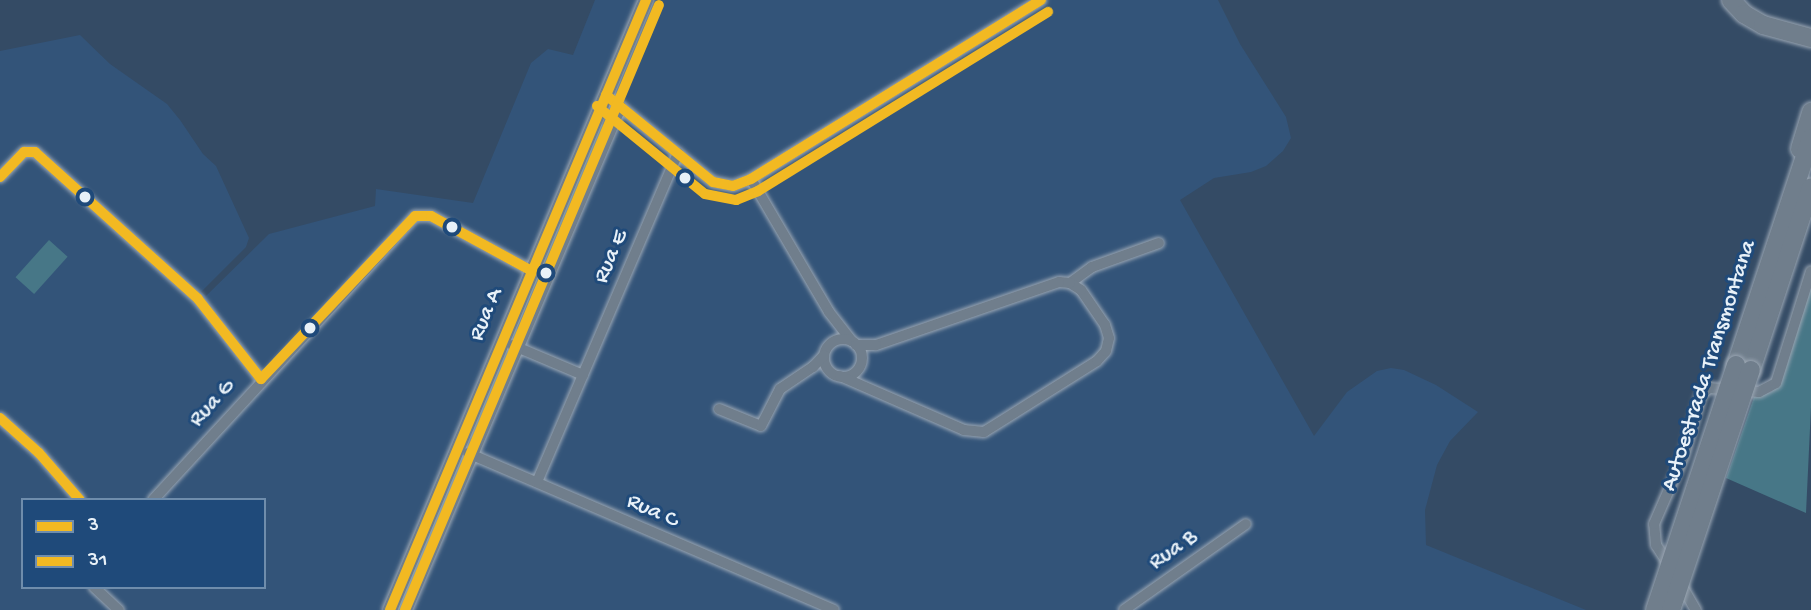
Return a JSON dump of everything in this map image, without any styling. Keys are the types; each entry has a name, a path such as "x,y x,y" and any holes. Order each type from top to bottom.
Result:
{"highway":[{"path":"1731,0 1744,14 1763,25 1811,38"},
{"path":"1744,0 1771,19 1811,30"},
{"path":"1763,282 1776,227 1811,112"},
{"name":"Autoestrada Transmontana","path":"1671,610 1740,403 1763,282 1811,138"},
{"name":"Autoestrada Transmontana","path":"1655,610 1747,369 1811,188"},
{"path":"1747,369 1811,210"}],"street":[{"name":"Rua A","path":"390,610 530,270 646,0"},
{"path":"606,95 718,185 733,186 751,179 1041,0"},
{"path":"407,610 621,107"},
{"path":"0,177 24,152 35,152 198,299 261,379"},
{"name":"Rua E","path":"537,482 678,153"},
{"path":"751,179 830,312 854,343 864,387"},
{"name":"Rua G","path":"155,498 261,379 415,216 431,216 530,270"},
{"path":"1070,283 1091,267 1159,243"},
{"path":"1696,610 1656,545 1654,524 1684,455 1703,391 1711,388 1759,391 1768,389 1777,380 1790,331 1811,271"},
{"path":"824,355 834,374 968,431 980,433 992,429 1093,364 1106,351 1109,338 1106,328 1081,290 1070,283 1052,283 876,345 841,339 830,344"},
{"path":"719,409 761,426 780,388 808,370 824,355 830,344 830,312"},
{"path":"502,341 583,375"},
{"path":"808,370 851,374 876,345"},
{"path":"0,418 39,453 77,498"},
{"name":"Rua C","path":"456,448 834,610"},
{"name":"Rua B","path":"1124,610 1246,524"},
{"path":"96,589 119,610"}],"shaded area":[{"path":"595,0 1218,0 1240,44 1286,117 1291,138 1283,151 1266,166 1251,172 1214,178 1180,200 1314,436 1347,392 1377,371 1391,368 1404,370 1436,385 1478,412 1450,441 1437,465 1425,510 1426,545 1586,610 0,610 0,51 80,35 110,64 167,104 203,154 216,166 249,238 246,247 201,292 206,296 269,234 375,206 376,189 473,203 531,63 548,49 573,55"},
{"path":"605,124 608,127 600,134 517,328 521,334 515,338 512,334 599,125"},
{"path":"49,240 68,257 34,294 16,277"},
{"path":"1811,281 1811,407 1806,513 1726,478 1754,397 1771,392 1781,383 1790,344"},
{"path":"506,348 512,353 505,360 472,438 469,437"},
{"path":"461,456 467,461 460,467 400,610 397,610"}],"transit line":[{"name":"3","path":"390,610 646,0"},
{"name":"3","path":"606,95 713,182 733,186 751,179 1041,0"},
{"name":"31","path":"405,610 659,5"},
{"name":"31","path":"597,106 705,194 736,200 758,191 1048,12"},
{"name":"3","path":"0,177 24,152 35,152 198,299 261,379 415,216 431,216 530,270"},
{"name":"3","path":"0,418 39,453 78,498"}]}
